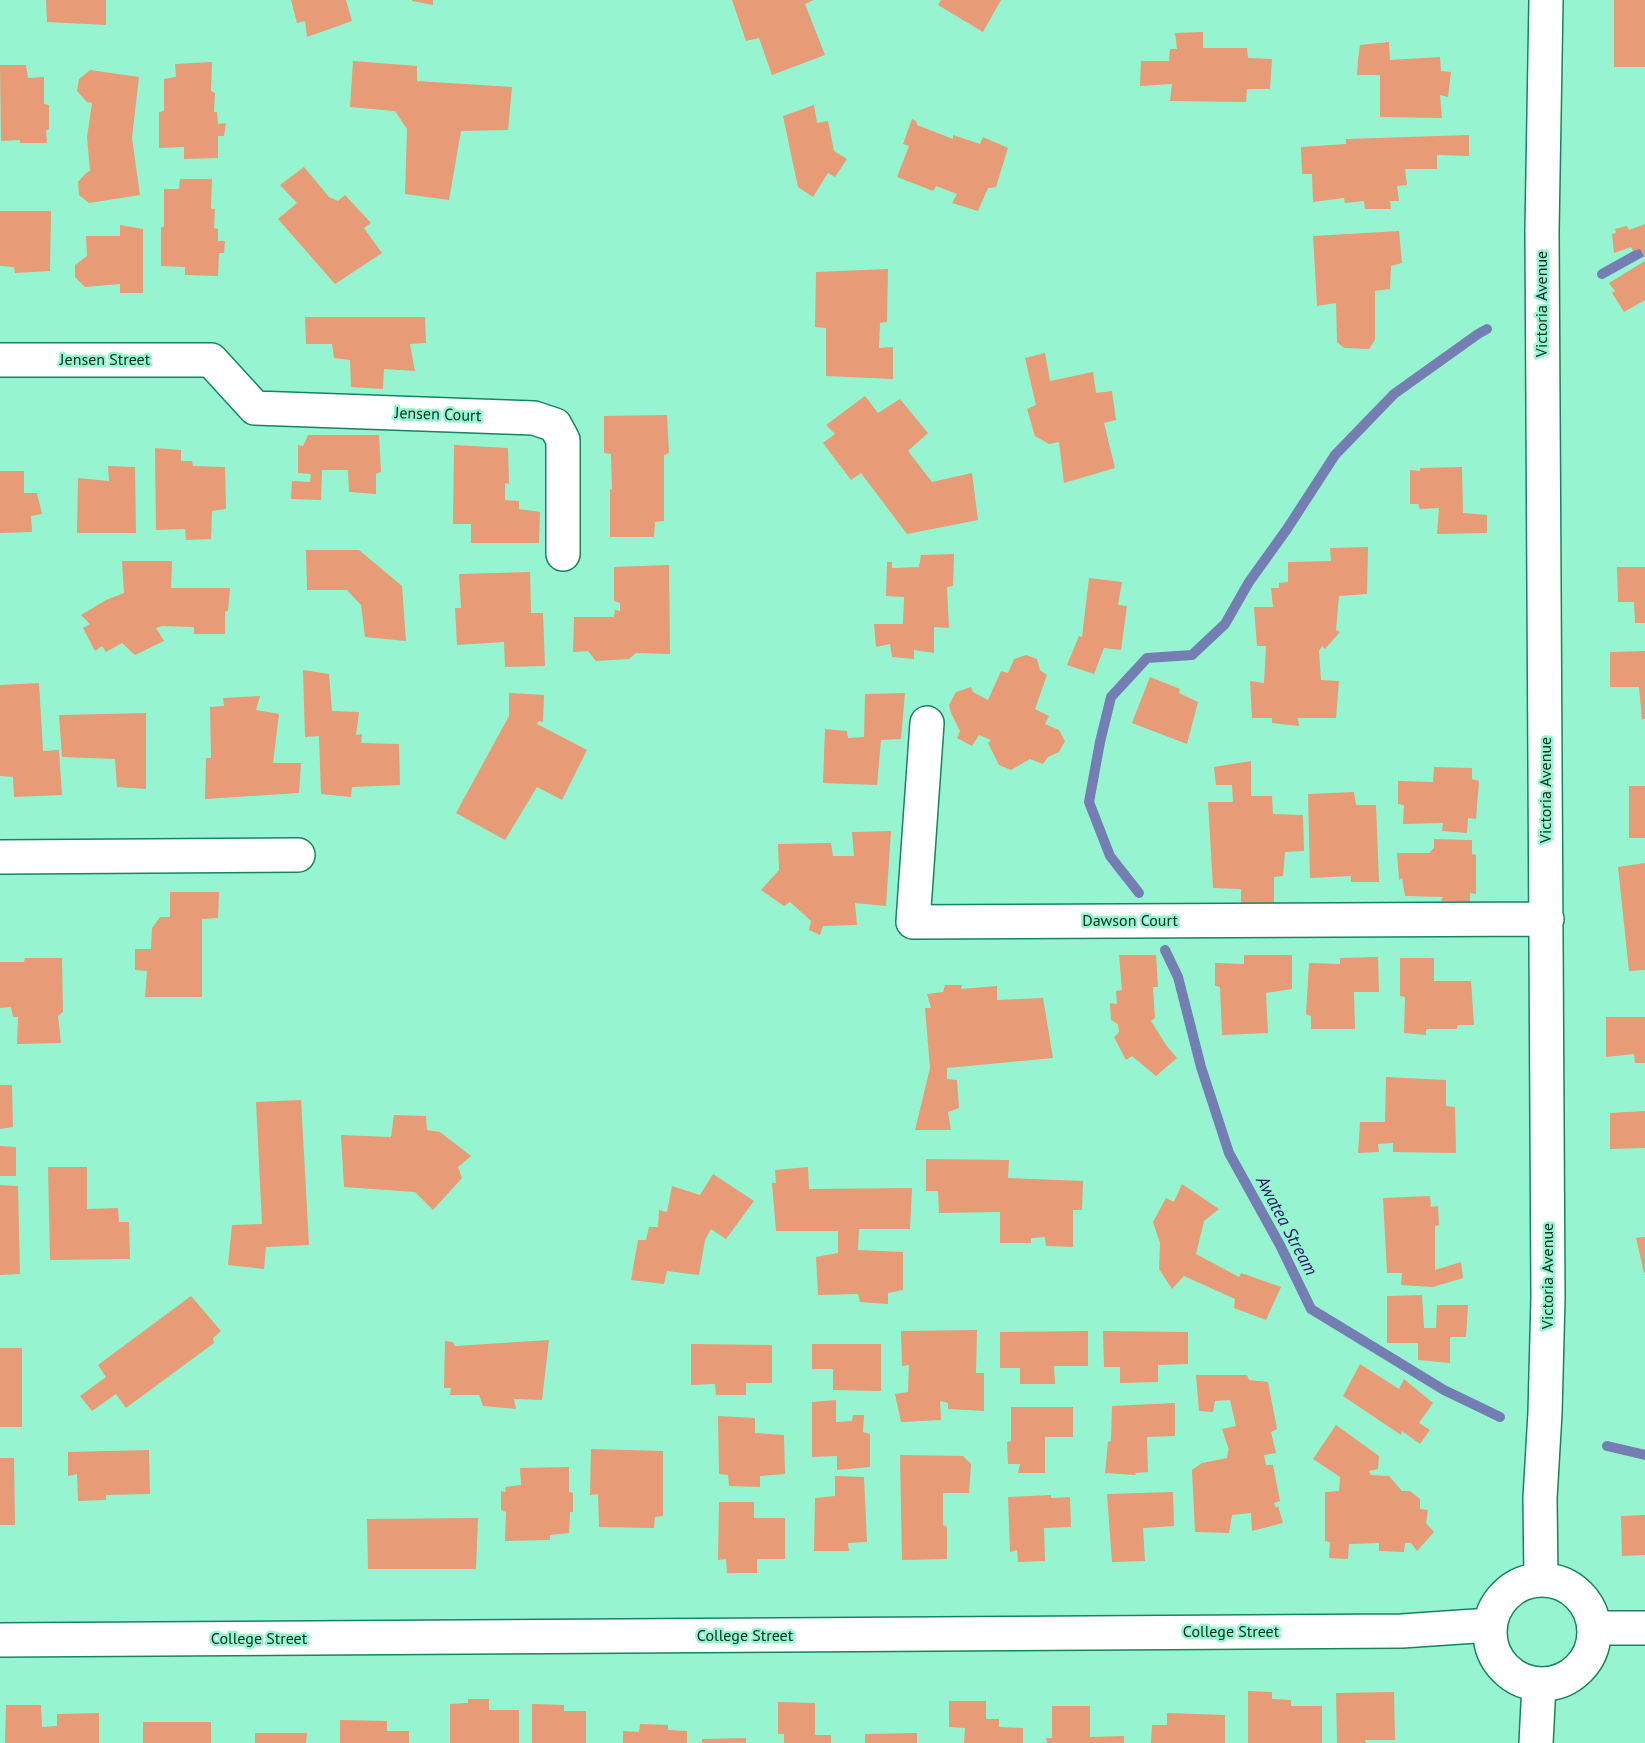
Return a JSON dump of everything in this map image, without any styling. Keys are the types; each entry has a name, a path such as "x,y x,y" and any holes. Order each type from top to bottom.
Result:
{"street":[{"name":"Victoria Avenue","path":"1541,1579 1540,1498 1548,1298 1542,231 1546,0"},
{"name":"Jensen Street","path":"0,360 211,360"},
{"name":"Jensen Court","path":"211,360 255,408 534,418 555,425 563,441 563,554"},
{"name":"Dawson Court","path":"927,723 913,922 1546,919"},
{"path":"0,857 298,855"},
{"path":"1541,1579 1558,1582 1574,1590 1590,1610 1595,1628 1593,1646 1584,1664 1570,1676 1553,1683 1539,1684 1521,1679 1505,1668 1494,1654 1490,1625 1496,1607 1508,1592 1524,1582 1541,1579"},
{"name":"College Street","path":"0,1640 1390,1631 1490,1625"},
{"path":"1595,1628 1645,1628"},
{"path":"1536,1743 1539,1684"}],"building":[{"path":"46,0 106,0 106,25 47,22"},
{"path":"291,0 346,0 352,21 307,37 305,21 297,23"},
{"path":"433,0 433,5 412,1"},
{"path":"732,0 814,0 805,4 825,55 772,75 759,38 746,41"},
{"path":"941,0 1001,0 983,32 938,5"},
{"path":"1614,0 1645,0 1645,67 1614,67"},
{"path":"1203,32 1203,48 1247,48 1248,58 1272,59 1270,89 1247,89 1246,102 1170,101 1172,84 1140,86 1141,61 1169,61 1170,49 1177,49 1175,33"},
{"path":"1389,42 1390,60 1440,57 1441,71 1451,72 1448,97 1440,95 1442,118 1380,117 1380,75 1357,75 1358,59 1360,45"},
{"path":"353,61 417,66 417,81 512,87 508,130 461,131 449,200 405,194 407,129 395,111 350,107"},
{"path":"212,62 211,91 215,93 214,112 217,112 218,124 226,123 224,136 218,136 218,158 184,159 184,147 159,148 159,112 164,111 164,79 176,77 175,64"},
{"path":"0,65 26,65 28,78 44,77 44,104 49,105 47,143 20,143 20,140 1,141"},
{"path":"90,70 139,77 132,138 140,195 89,203 79,195 78,182 90,171 87,137 92,103 87,102 77,91 79,79"},
{"path":"814,105 817,123 828,121 834,151 847,159 835,177 828,173 813,197 798,187 783,116"},
{"path":"912,119 917,125 953,139 953,135 980,144 983,137 1008,148 996,187 988,188 978,211 952,203 957,194 936,186 933,191 897,177 909,146 903,144"},
{"path":"1469,135 1469,156 1437,155 1437,169 1405,169 1407,185 1397,186 1399,201 1390,201 1391,209 1365,209 1364,201 1345,203 1344,198 1313,202 1312,174 1302,174 1301,147 1346,144 1346,139"},
{"path":"304,167 329,197 338,201 345,195 371,223 364,228 382,253 335,284 278,219 297,203 280,185"},
{"path":"180,179 212,179 211,209 215,209 214,228 218,229 218,241 225,241 224,253 219,253 218,276 185,275 185,267 161,266 164,189 179,189"},
{"path":"0,211 51,211 50,271 15,273 14,267 0,266"},
{"path":"1645,224 1645,258 1640,249 1633,251 1631,247 1614,253 1612,234 1616,233 1615,229 1627,226 1629,230"},
{"path":"120,225 143,229 143,293 120,293 120,284 85,287 75,277 75,265 87,256 86,236 120,236"},
{"path":"1399,231 1402,263 1391,266 1390,289 1375,291 1375,340 1369,349 1344,348 1337,342 1336,303 1317,306 1313,236"},
{"path":"1645,261 1645,300 1624,312 1612,293 1615,291 1609,283"},
{"path":"888,269 887,322 880,323 879,348 893,347 893,379 826,376 826,328 815,327 816,272"},
{"path":"305,317 425,317 426,343 410,344 415,371 384,369 383,389 351,387 350,360 334,358 332,344 306,344"},
{"path":"1045,353 1050,381 1093,372 1096,393 1112,391 1116,420 1104,423 1115,468 1064,483 1059,442 1049,444 1035,436 1027,409 1036,405 1025,358"},
{"path":"865,396 878,413 900,399 928,433 908,451 932,482 972,473 978,520 907,534 861,473 851,480 823,443 835,434 826,425"},
{"path":"667,415 669,453 664,455 664,521 655,522 654,537 610,537 611,454 604,453 604,416"},
{"path":"308,435 379,435 381,472 376,474 376,494 349,492 348,470 322,470 321,500 291,499 292,481 310,482 311,474 298,473 298,445 303,446"},
{"path":"454,445 508,448 509,484 505,483 505,500 519,501 519,509 540,512 539,543 471,543 471,524 453,524"},
{"path":"155,448 181,450 181,461 192,461 193,466 225,467 226,509 212,511 211,539 186,540 185,529 156,530"},
{"path":"108,466 135,467 136,533 77,533 78,478 109,481"},
{"path":"1462,467 1463,513 1487,515 1487,533 1437,534 1439,508 1420,509 1418,504 1410,504 1410,470"},
{"path":"0,471 24,471 24,493 37,493 42,514 31,516 32,532 0,533"},
{"path":"1368,547 1367,594 1339,596 1336,630 1340,632 1325,649 1322,646 1319,651 1321,680 1339,681 1336,718 1298,718 1299,726 1272,723 1272,718 1252,718 1250,681 1264,683 1266,646 1257,646 1254,607 1273,607 1271,588 1279,588 1279,583 1288,582 1288,562 1331,561 1330,548"},
{"path":"306,550 359,550 402,586 406,641 365,637 361,605 347,590 307,590"},
{"path":"954,554 953,586 947,587 949,628 934,627 934,653 914,650 914,659 892,657 890,644 876,647 874,624 903,624 904,597 886,596 887,562 892,562 892,568 919,567 921,555"},
{"path":"122,561 172,561 171,588 230,588 228,611 225,611 225,634 194,634 194,627 162,626 156,628 164,641 135,655 122,643 106,652 102,646 95,651 83,628 90,624 81,615 106,600 124,593"},
{"path":"669,565 670,654 636,653 629,659 596,661 588,651 573,652 574,617 614,617 615,610 620,611 620,603 614,601 614,567"},
{"path":"1617,567 1645,567 1645,623 1635,623 1634,602 1618,602"},
{"path":"530,572 531,613 543,613 545,666 505,667 504,642 457,645 455,608 461,608 459,574"},
{"path":"1089,578 1122,582 1118,605 1127,606 1121,650 1104,648 1094,674 1067,665 1079,636 1082,637"},
{"path":"1645,651 1645,719 1642,719 1639,687 1610,687 1610,652"},
{"path":"1026,655 1037,659 1040,670 1047,675 1035,709 1049,716 1045,724 1059,730 1065,741 1059,752 1048,757 1043,764 1030,759 1011,770 999,765 988,743 991,740 979,735 972,746 957,738 960,731 949,705 956,692 971,687 973,692 988,700 1001,671 1008,673 1014,659"},
{"path":"303,670 329,674 332,711 359,712 356,735 362,734 361,743 399,744 400,785 352,787 351,797 321,794 319,736 305,737"},
{"path":"1150,677 1180,689 1179,693 1198,702 1187,744 1132,723"},
{"path":"39,683 43,751 59,750 62,795 14,797 13,777 0,776 0,685"},
{"path":"509,693 544,695 543,722 539,721 537,724 587,750 562,800 537,787 505,840 456,813 509,716"},
{"path":"905,693 901,739 881,740 877,785 823,783 825,729 847,731 848,738 864,737 865,694"},
{"path":"260,696 256,710 279,714 273,763 301,763 299,793 205,799 206,758 211,758 210,707 224,706 223,698"},
{"path":"146,713 146,789 117,787 115,759 62,757 59,715"},
{"path":"1251,761 1251,796 1272,796 1273,814 1303,815 1304,851 1285,852 1283,876 1274,877 1274,905 1241,903 1241,889 1213,888 1208,802 1233,802 1232,785 1216,785 1214,767"},
{"path":"1434,767 1472,768 1472,779 1479,781 1476,819 1468,818 1467,833 1442,831 1443,823 1403,824 1404,805 1398,804 1398,781 1433,782"},
{"path":"1629,786 1645,786 1645,838 1629,838"},
{"path":"1354,792 1356,805 1376,805 1379,882 1351,882 1351,876 1310,878 1308,794"},
{"path":"891,831 886,906 855,903 857,925 823,926 820,935 809,930 811,921 790,902 784,906 761,890 779,870 778,844 831,843 833,856 854,856 852,832"},
{"path":"1434,839 1472,840 1472,854 1476,855 1476,894 1470,893 1470,902 1441,901 1443,897 1405,896 1402,878 1399,880 1397,853 1429,853 1434,848"},
{"path":"1645,863 1645,970 1629,971 1618,867"},
{"path":"170,892 219,892 218,918 202,919 202,997 145,997 147,971 135,970 135,949 151,949 152,928 160,917 170,917"},
{"path":"1119,955 1156,955 1158,987 1153,987 1155,1018 1151,1021 1177,1058 1156,1076 1132,1056 1126,1060 1114,1037 1119,1032 1118,1024 1111,1020 1110,1003 1117,1004 1116,991 1122,990"},
{"path":"1244,955 1292,955 1292,989 1266,993 1268,1033 1222,1035 1220,987 1215,986 1215,963 1244,964"},
{"path":"1378,957 1379,992 1354,992 1355,1029 1311,1029 1311,1016 1306,1014 1309,963 1340,964 1340,958"},
{"path":"25,958 62,958 63,1012 58,1016 61,1043 17,1044 18,1017 13,1017 11,1007 0,1008 0,962 24,962"},
{"path":"1400,958 1434,958 1434,981 1471,981 1474,1025 1457,1025 1457,1029 1426,1029 1426,1035 1404,1033 1405,997 1400,996"},
{"path":"945,985 962,985 961,989 997,986 997,1000 1043,998 1053,1058 947,1068 947,1079 957,1080 959,1108 948,1112 951,1130 915,1130 930,1068 925,1008 931,1008 927,994 943,992"},
{"path":"1606,1017 1645,1017 1645,1063 1635,1063 1634,1054 1606,1057"},
{"path":"1386,1077 1446,1080 1446,1106 1455,1107 1456,1153 1393,1152 1393,1143 1378,1144 1379,1152 1358,1153 1360,1122 1385,1122"},
{"path":"0,1085 12,1085 13,1127 0,1129"},
{"path":"301,1100 309,1245 266,1247 264,1269 228,1265 232,1225 262,1224 256,1102"},
{"path":"1645,1111 1645,1148 1610,1149 1610,1113"},
{"path":"394,1115 426,1116 427,1130 440,1132 471,1156 458,1167 462,1178 433,1210 415,1192 344,1187 341,1135 391,1137"},
{"path":"0,1146 16,1147 16,1176 0,1176"},
{"path":"926,1159 1009,1160 1008,1178 1083,1181 1082,1210 1073,1210 1073,1247 1046,1246 1045,1237 1031,1238 1031,1243 1000,1243 1000,1212 939,1213 938,1191 926,1191"},
{"path":"48,1167 87,1167 87,1209 118,1208 119,1222 129,1222 130,1259 50,1260"},
{"path":"808,1167 809,1189 912,1188 910,1229 859,1229 858,1250 903,1252 903,1290 888,1293 888,1304 860,1302 858,1294 818,1295 816,1257 838,1253 838,1231 776,1231 772,1183 776,1183 775,1170"},
{"path":"713,1174 754,1201 726,1239 711,1229 705,1240 699,1275 667,1271 664,1284 631,1280 638,1240 646,1240 649,1227 658,1227 659,1210 667,1212 672,1186 700,1195"},
{"path":"1182,1184 1219,1209 1204,1221 1196,1254 1239,1277 1241,1273 1281,1287 1266,1320 1234,1308 1235,1299 1184,1276 1172,1289 1159,1269 1160,1243 1153,1222 1166,1198 1174,1202"},
{"path":"0,1185 18,1186 20,1274 0,1275"},
{"path":"1430,1196 1431,1207 1438,1206 1439,1225 1435,1226 1435,1270 1461,1262 1463,1278 1433,1287 1401,1285 1402,1273 1387,1273 1383,1198"},
{"path":"1645,1237 1645,1273 1644,1273 1636,1238"},
{"path":"1422,1295 1424,1328 1436,1328 1437,1305 1468,1305 1466,1337 1450,1337 1450,1363 1418,1360 1418,1343 1387,1343 1387,1296"},
{"path":"191,1296 221,1331 213,1338 214,1343 126,1408 116,1394 92,1411 80,1396 106,1377 98,1365"},
{"path":"977,1330 976,1373 984,1373 984,1411 948,1409 948,1403 940,1401 941,1420 901,1422 895,1394 908,1392 909,1365 902,1366 901,1331"},
{"path":"1088,1331 1088,1366 1054,1366 1055,1384 1020,1384 1020,1368 1000,1368 1000,1332"},
{"path":"1103,1331 1188,1332 1188,1364 1158,1365 1158,1382 1120,1383 1120,1367 1104,1367"},
{"path":"549,1340 542,1400 514,1399 516,1409 483,1406 479,1395 450,1395 451,1388 444,1388 445,1341 453,1342 455,1346"},
{"path":"691,1344 772,1345 772,1383 746,1383 746,1395 716,1395 715,1384 691,1385"},
{"path":"812,1344 881,1344 881,1391 833,1390 833,1369 812,1369"},
{"path":"0,1348 22,1348 22,1427 0,1427"},
{"path":"1360,1364 1399,1389 1404,1379 1433,1403 1419,1423 1430,1430 1420,1444 1402,1431 1401,1435 1343,1396"},
{"path":"1196,1375 1247,1375 1249,1380 1268,1382 1277,1429 1271,1432 1276,1453 1264,1455 1266,1465 1273,1465 1280,1501 1274,1503 1276,1508 1278,1506 1283,1523 1252,1531 1251,1513 1232,1515 1229,1533 1195,1532 1192,1470 1202,1463 1227,1458 1229,1450 1222,1429 1236,1426 1230,1400 1215,1401 1213,1412 1199,1411"},
{"path":"836,1400 836,1422 852,1421 853,1415 864,1415 863,1432 870,1434 870,1467 837,1470 837,1456 812,1457 812,1402"},
{"path":"1175,1403 1175,1436 1147,1437 1148,1472 1135,1473 1136,1475 1105,1473 1108,1442 1111,1441 1112,1406"},
{"path":"1011,1407 1073,1407 1073,1437 1045,1437 1045,1473 1018,1473 1020,1464 1008,1464 1007,1442 1011,1441"},
{"path":"718,1416 755,1418 755,1433 784,1435 785,1474 760,1476 760,1487 729,1486 728,1475 719,1474"},
{"path":"1336,1425 1379,1456 1378,1469 1369,1471 1371,1475 1389,1476 1402,1491 1410,1491 1420,1499 1420,1509 1428,1510 1426,1523 1434,1532 1417,1551 1411,1543 1405,1543 1404,1552 1379,1551 1379,1543 1349,1544 1348,1559 1329,1558 1330,1542 1325,1541 1325,1492 1339,1491 1340,1477 1313,1459"},
{"path":"591,1449 663,1451 663,1516 655,1517 654,1528 599,1527 598,1494 590,1495"},
{"path":"149,1450 150,1494 106,1495 106,1500 78,1501 77,1474 68,1476 68,1452"},
{"path":"900,1455 963,1456 971,1464 969,1493 943,1493 943,1525 947,1527 947,1559 902,1560"},
{"path":"0,1458 14,1458 15,1525 0,1525"},
{"path":"569,1467 569,1492 573,1493 573,1512 570,1512 569,1533 550,1535 550,1540 505,1541 506,1512 501,1510 501,1491 506,1492 505,1487 521,1485 520,1468"},
{"path":"835,1476 864,1477 867,1542 848,1543 849,1551 814,1551 815,1498 835,1496"},
{"path":"1173,1492 1174,1526 1143,1528 1145,1561 1112,1562 1107,1494"},
{"path":"1051,1495 1051,1498 1070,1497 1071,1527 1044,1528 1045,1561 1018,1562 1017,1550 1010,1552 1008,1497"},
{"path":"719,1502 754,1502 754,1518 785,1518 785,1559 757,1559 757,1573 727,1573 726,1559 718,1560"},
{"path":"1645,1515 1645,1555 1622,1556 1621,1516"},
{"path":"478,1518 476,1569 368,1569 367,1519"},
{"path":"1248,1691 1272,1692 1272,1699 1291,1700 1291,1706 1322,1706 1322,1743 1248,1743"},
{"path":"1394,1692 1395,1740 1337,1743 1336,1693"},
{"path":"468,1699 489,1699 489,1710 519,1710 519,1743 450,1743 450,1704 468,1703"},
{"path":"949,1701 986,1701 986,1719 999,1719 999,1727 1023,1728 1023,1743 964,1743 965,1728 949,1727"},
{"path":"778,1702 815,1703 815,1735 831,1735 831,1743 784,1743 784,1734 778,1734"},
{"path":"532,1704 564,1705 564,1711 586,1711 586,1743 532,1743"},
{"path":"6,1705 41,1705 42,1727 57,1726 57,1714 99,1713 99,1743 5,1743"},
{"path":"1052,1706 1090,1706 1090,1737 1124,1736 1124,1743 1047,1743 1046,1738 1052,1738"},
{"path":"1167,1713 1225,1715 1225,1743 1151,1743 1152,1725 1167,1725"},
{"path":"340,1720 387,1721 387,1731 409,1731 409,1743 340,1743"},
{"path":"143,1722 211,1722 211,1743 143,1743"},
{"path":"640,1724 668,1725 668,1730 687,1731 687,1743 623,1743 623,1731 639,1732"},
{"path":"255,1733 307,1733 306,1743 255,1743"},
{"path":"917,1733 917,1743 865,1743 865,1734"},
{"path":"746,1738 746,1743 702,1743 702,1739"}],"waterway":[{"name":"Awatea Stream","path":"1602,274 1645,250"},
{"path":"1139,893 1110,856 1089,802 1111,697 1147,658 1192,655 1225,624 1249,582 1335,455 1394,394 1487,329"},
{"name":"Awatea Stream","path":"1165,950 1178,977 1201,1067 1229,1153 1280,1245 1311,1309 1444,1390 1500,1417"},
{"name":"Awatea Stream","path":"1607,1446 1645,1455"}]}
